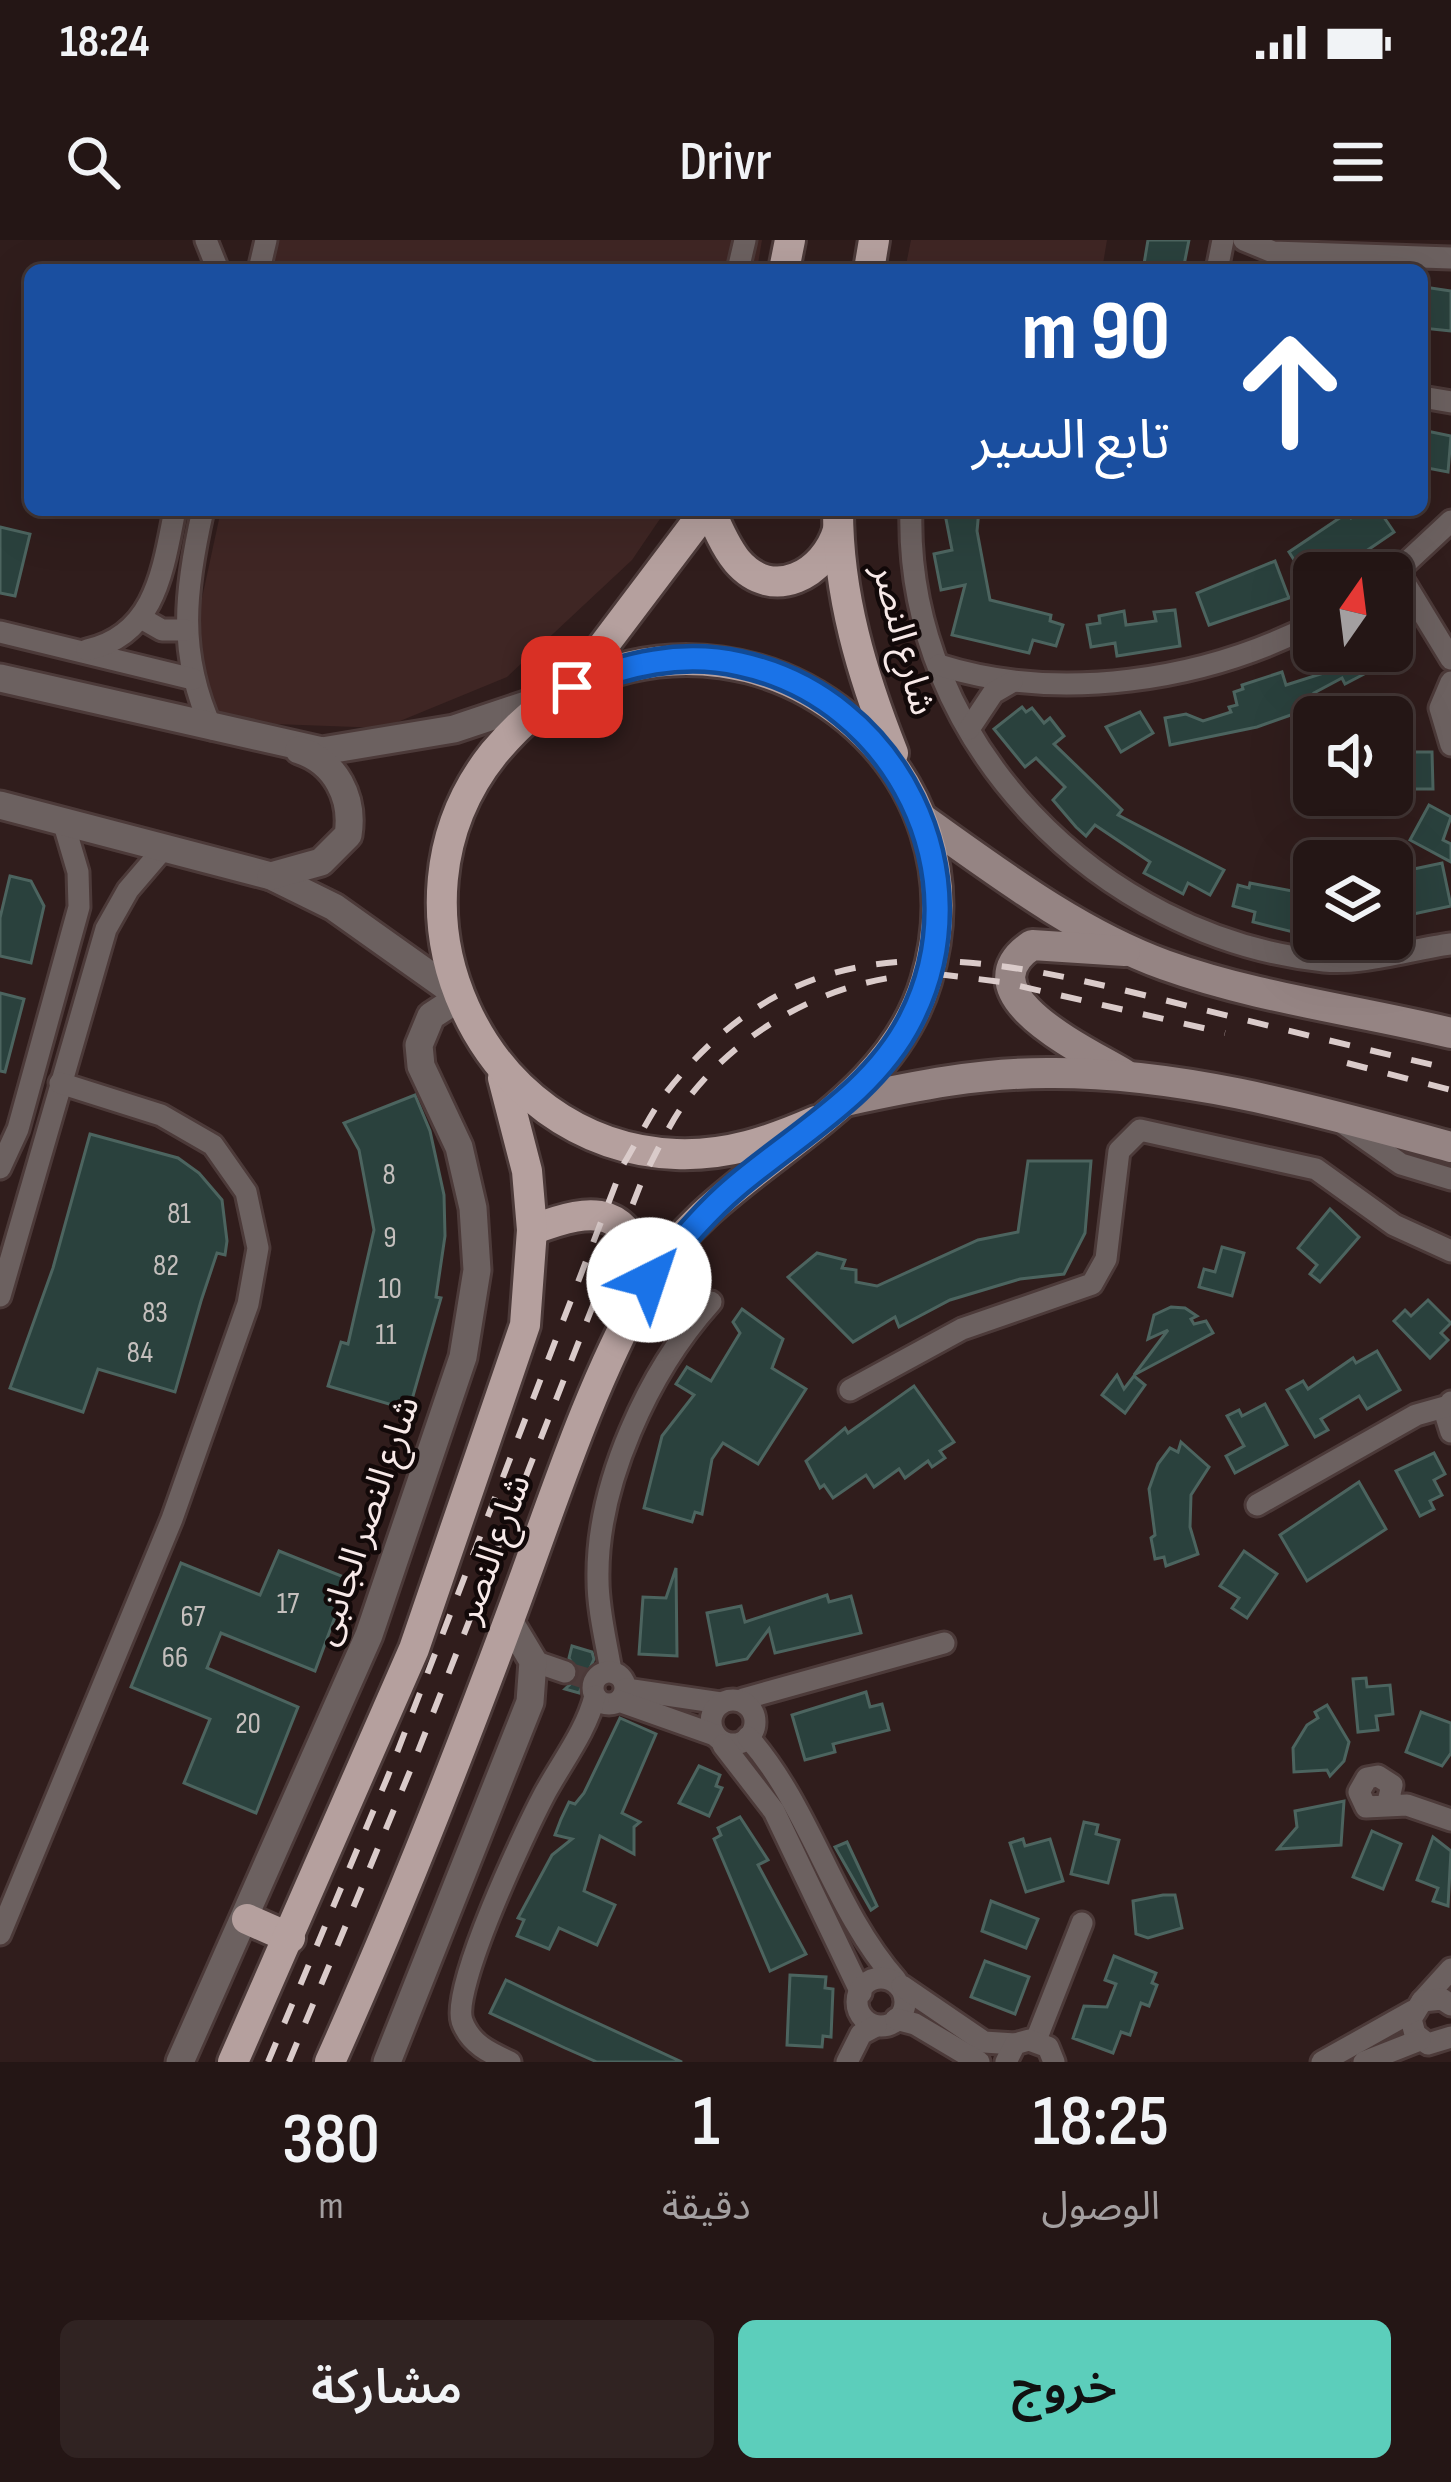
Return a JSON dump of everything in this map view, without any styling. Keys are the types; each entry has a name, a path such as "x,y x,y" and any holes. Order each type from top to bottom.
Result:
{"main road":[{"path":"566,690 654,661 696,659 760,670 818,695 853,720 907,786 921,818 937,886 933,955 924,989 892,1050 844,1101 816,1120 770,1141 722,1153 656,1152 577,1128 534,1101 498,1067 456,996 441,918 441,880 453,825 478,773 502,744 566,690 703,516"},
{"path":"711,516 737,561 770,580 807,575 822,564 838,520"},
{"name":"شارع النصر","path":"838,520 858,654 907,786"},
{"path":"921,818 1029,893 1131,951 1232,985 1451,1033"},
{"path":"1126,1076 1030,1016 1016,1003 1011,988 1021,956 1032,945 1131,951"},
{"name":"شارع النصر","path":"233,2062 414,1649 526,1325 532,1229 515,1111 498,1067"},
{"path":"844,1101 1003,1075 1126,1076 1334,1116 1451,1147"},
{"name":"شارع النصر","path":"331,2062 509,1621 595,1387 649,1280 734,1188 816,1120"},
{"path":"532,1229 573,1215 605,1216 624,1224 649,1280"},
{"path":"247,1918 290,1938"}],"street":[{"path":"1244,240 1273,252 1451,258"},
{"path":"82,652 111,643 142,618 160,584 175,516"},
{"path":"202,516 187,580 185,630 193,679 212,729"},
{"path":"912,516 918,593 939,665 969,729 1029,813 1070,853 1165,916 1273,953 1330,962 1451,944"},
{"path":"1413,557 1451,521"},
{"path":"1413,601 1451,659"},
{"path":"142,618 162,630 185,630"},
{"path":"0,632 193,679"},
{"path":"939,665 1012,682 1114,682 1214,664 1293,632"},
{"path":"0,678 292,747 338,750 403,740 566,690"},
{"path":"969,729 978,710 1012,682"},
{"path":"1451,682 1440,708 1451,745"},
{"path":"271,876 321,862 341,845 350,821 334,774 292,747"},
{"path":"0,805 271,876 334,907 456,996"},
{"path":"0,1168 49,1028 80,908 78,872 63,821"},
{"path":"1,1284 106,929 128,890 164,848"},
{"name":"شارع النصر الجانبى","path":"180,2062 370,1635 469,1332 476,1270 473,1208 459,1148 419,1056 431,1016 456,996"},
{"path":"0,1934 172,1520 248,1304 257,1263 255,1220 246,1192 213,1144 160,1115 60,1083"},
{"path":"1334,1116 1401,1164 1451,1179"},
{"path":"850,1390 962,1329 1092,1284 1106,1259 1120,1151 1127,1137 1140,1130 1316,1169 1394,1225 1451,1252"},
{"path":"510,2062 484,2050 466,2032 459,1994 541,1800 607,1689 598,1582 609,1505 650,1395 681,1335 710,1302"},
{"path":"1257,1505 1415,1415 1450,1404 1451,1432"},
{"path":"387,2062 530,1702 533,1660 509,1621"},
{"path":"648,1702 732,1701 944,1642"},
{"path":"533,1660 565,1672"},
{"path":"607,1689 648,1702 719,1740 740,1746 748,1737 752,1714 732,1701"},
{"path":"719,1740 732,1701"},
{"path":"748,1737 775,1768 861,1935 899,1983 984,2042 1019,2049 1048,2047 1054,2062"},
{"path":"719,1740 774,1811 859,1999 861,2022 915,2024 979,2062"},
{"path":"1389,1796 1451,1820"},
{"path":"1019,2049 1082,1923"},
{"path":"1420,2040 1412,2027 1417,2006 1451,1969"},
{"path":"849,2055 850,2026 859,1999 872,1981 899,1983"},
{"path":"849,2055 861,2035 886,2023 904,2003 899,1983"},
{"path":"1322,2062 1432,1998 1451,2005"},
{"path":"1364,2062 1420,2040 1437,2044 1451,2037"}],"shaded area":[{"path":"276,240 762,240 758,264 271,264"},
{"path":"911,240 1107,240 1103,264 906,264"},
{"path":"220,516 662,516 632,560 507,677 383,728 221,722 204,677 199,612"}],"building":[{"path":"1148,240 1189,240 1184,264 1144,264"},
{"path":"1428,288 1451,291 1451,331 1428,329"},
{"path":"1428,431 1451,436 1448,472 1428,468"},
{"path":"945,516 978,516 990,600 1051,615 1050,621 1063,625 1056,646 1033,640 1029,653 952,635 965,585 941,590 934,554 952,550"},
{"path":"1349,516 1383,516 1394,532 1365,552 1293,552 1293,558 1289,552"},
{"path":"0,527 30,534 15,596 0,593"},
{"path":"1275,561 1289,598 1209,625 1197,593"},
{"path":"1175,610 1180,646 1117,656 1115,643 1091,647 1087,625 1100,623 1099,616 1124,611 1126,625 1156,621 1154,612"},
{"path":"1282,672 1286,685 1324,673 1368,672 1345,684 1342,678 1315,696 1293,696 1293,714 1257,727 1170,745 1165,718 1186,714 1203,721 1231,712 1229,707 1237,705 1234,692 1243,689 1242,685"},
{"path":"1022,707 1026,712 1032,708 1044,723 1050,718 1064,736 1054,744 1122,810 1118,815 1224,870 1210,895 1188,883 1183,894 1144,873 1150,862 1095,825 1086,836 1076,827 1053,800 1065,787 1036,758 1025,767 994,729"},
{"path":"1140,712 1153,733 1121,752 1106,727"},
{"path":"1413,752 1432,752 1433,789 1413,789"},
{"path":"1429,805 1451,817 1443,840 1451,844 1451,862 1410,840"},
{"path":"1442,863 1451,906 1413,914 1413,869"},
{"path":"10,876 31,881 44,906 31,963 0,956 0,918"},
{"path":"1250,883 1293,891 1293,932 1253,922 1255,912 1233,906 1238,885 1249,888"},
{"path":"0,993 24,999 5,1072 0,1071"},
{"path":"415,1095 430,1131 444,1195 445,1236 436,1297 441,1298 409,1410 328,1386 341,1342 348,1344 374,1230 359,1150 344,1123"},
{"path":"90,1134 178,1158 199,1173 222,1200 227,1241 225,1255 217,1253 175,1392 98,1369 83,1412 10,1388 53,1268"},
{"path":"1028,1161 1091,1161 1085,1233 1064,1274 1020,1279 950,1300 899,1327 895,1317 853,1342 788,1277 817,1253 845,1260 842,1268 856,1270 856,1282 877,1286 978,1240 1018,1232"},
{"path":"1330,1209 1359,1237 1320,1282 1310,1274 1317,1265 1298,1248"},
{"path":"1222,1247 1244,1253 1232,1296 1199,1287 1204,1269 1215,1272"},
{"path":"1428,1300 1451,1323 1441,1333 1448,1340 1430,1358 1394,1321 1405,1310 1411,1316"},
{"path":"1171,1307 1185,1308 1197,1316 1191,1319 1194,1324 1206,1321 1213,1333 1134,1375 1168,1330 1148,1339 1154,1315"},
{"path":"742,1309 783,1339 772,1368 806,1389 758,1464 723,1443 712,1459 702,1514 695,1512 692,1522 644,1508 662,1436 694,1395 676,1384 687,1367 711,1381 740,1333 733,1322"},
{"path":"1377,1351 1400,1390 1367,1409 1359,1396 1321,1419 1328,1430 1315,1437 1287,1390 1303,1381 1308,1389 1353,1358 1356,1363"},
{"path":"1117,1375 1124,1389 1134,1376 1145,1385 1125,1413 1102,1395"},
{"path":"914,1386 954,1442 940,1451 945,1458 932,1467 928,1461 905,1478 899,1469 874,1487 866,1475 833,1498 824,1485 820,1488 806,1461 845,1428 848,1433"},
{"path":"1265,1404 1287,1445 1235,1473 1226,1456 1244,1446 1227,1416 1239,1410 1242,1416"},
{"path":"1181,1442 1209,1467 1191,1495 1190,1527 1198,1554 1166,1566 1164,1557 1155,1559 1149,1489 1158,1464 1170,1448 1178,1452"},
{"path":"1434,1453 1445,1474 1434,1480 1442,1495 1430,1501 1434,1509 1420,1516 1396,1471"},
{"path":"1359,1482 1386,1529 1307,1581 1280,1535"},
{"path":"279,1551 349,1579 315,1671 221,1633 207,1668 298,1707 256,1813 184,1783 210,1719 131,1687 181,1563 260,1595"},
{"path":"1244,1551 1277,1574 1247,1618 1232,1608 1239,1598 1220,1586"},
{"path":"676,1568 677,1656 639,1654 643,1597 666,1598"},
{"path":"827,1595 829,1602 851,1596 861,1633 775,1653 769,1629 747,1659 717,1665 707,1613 741,1606 745,1622"},
{"path":"572,1646 592,1652 594,1659 579,1693 565,1689 579,1676 569,1658"},
{"path":"1366,1678 1367,1687 1390,1685 1393,1714 1376,1716 1378,1730 1358,1732 1353,1679"},
{"path":"866,1692 870,1707 882,1704 889,1730 833,1744 835,1752 805,1760 792,1715"},
{"path":"1327,1705 1349,1742 1344,1761 1330,1776 1327,1770 1294,1772 1293,1748 1307,1725 1318,1718 1315,1712"},
{"path":"1421,1712 1451,1723 1451,1753 1442,1766 1406,1752"},
{"path":"620,1718 656,1734 622,1813 640,1822 634,1827 634,1854 600,1836 584,1891 615,1905 597,1945 559,1928 549,1949 517,1936 524,1920 518,1918 552,1855 572,1839 555,1835 561,1819 569,1802 575,1804 584,1793"},
{"path":"699,1766 720,1775 716,1786 722,1788 709,1816 679,1803"},
{"path":"1344,1801 1341,1845 1278,1849 1297,1827 1295,1811"},
{"path":"740,1817 768,1860 758,1865 806,1954 770,1971 714,1839 721,1835 718,1828"},
{"path":"1084,1822 1098,1825 1096,1834 1119,1840 1108,1883 1071,1874"},
{"path":"1372,1831 1401,1844 1383,1889 1353,1877"},
{"path":"1433,1837 1451,1851 1448,1906 1433,1901 1438,1888 1417,1880"},
{"path":"1023,1839 1025,1846 1050,1839 1063,1881 1026,1892 1010,1843"},
{"path":"847,1842 877,1906 871,1910 835,1847"},
{"path":"1175,1895 1182,1928 1148,1938 1136,1934 1133,1901"},
{"path":"991,1901 1038,1919 1026,1948 982,1931"},
{"path":"1114,1956 1156,1973 1152,1983 1157,1985 1149,2006 1141,2003 1130,2035 1121,2032 1113,2053 1073,2038 1084,2006 1107,2007 1116,1984 1105,1980"},
{"path":"985,1961 1029,1977 1015,2014 971,1997"},
{"path":"790,1975 826,1977 825,1988 833,1989 831,2037 823,2036 822,2047 787,2045"},
{"path":"506,1980 682,2062 597,2062 565,2048 490,2013"}],"tunnel":[{"path":"565,1672 588,1679"}],"railway":[{"path":"268,2062 388,1776 623,1165 665,1094 717,1038 771,999 828,975 887,963 949,961 1079,980 1451,1069"},
{"path":"937,974 1002,982 1225,1033"},
{"path":"289,2062 415,1759 643,1178 667,1131 703,1080 775,1021 830,994 889,978"},
{"path":"1347,1063 1451,1090"}],"route":[{"path":"572,687 612,670 696,659 739,664 780,676 818,695 853,720 907,786 932,851 937,886 938,920 924,989 892,1050 844,1101 734,1188 649,1280"}]}
